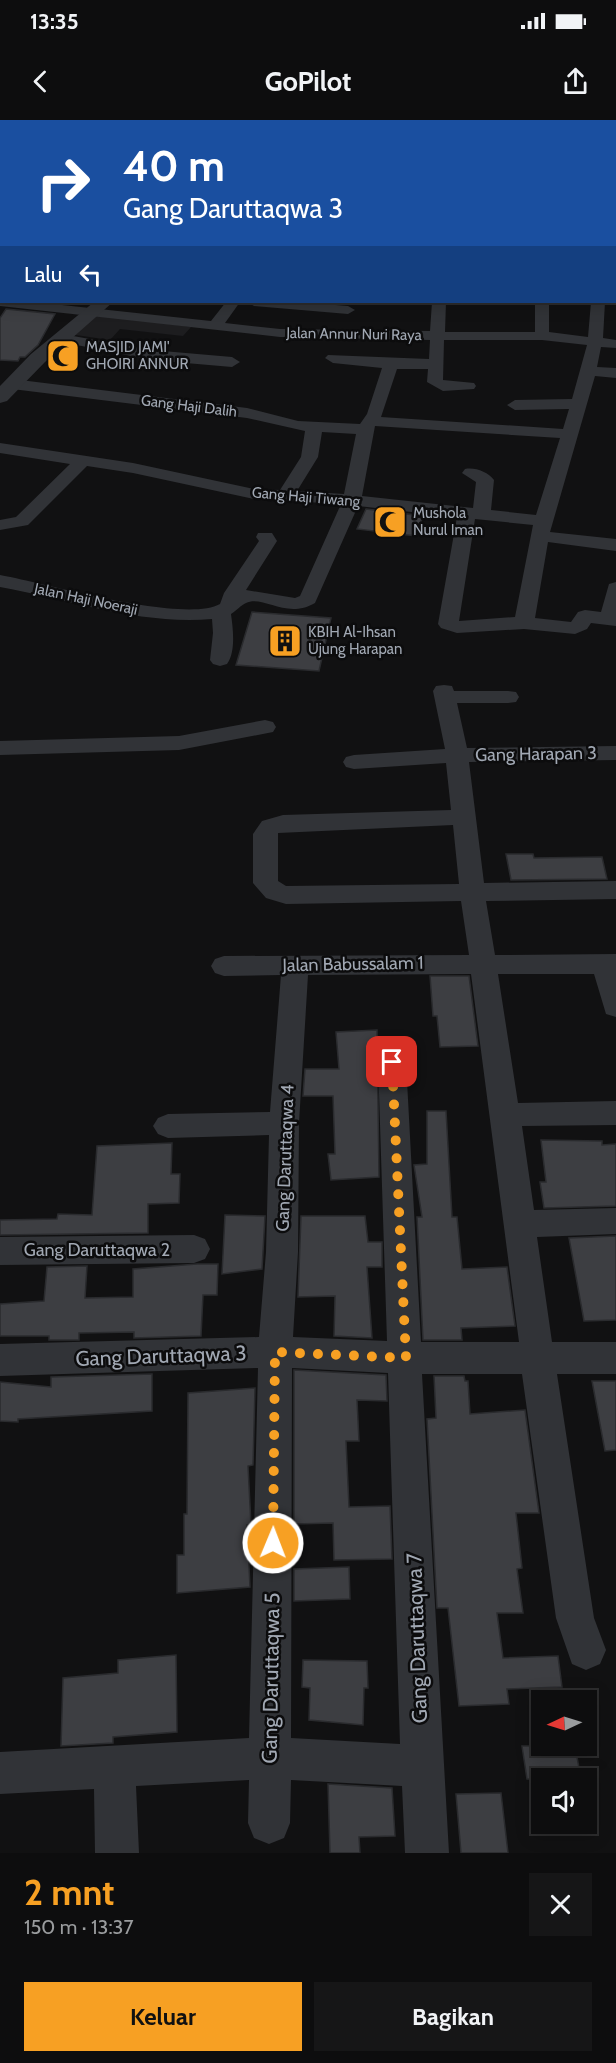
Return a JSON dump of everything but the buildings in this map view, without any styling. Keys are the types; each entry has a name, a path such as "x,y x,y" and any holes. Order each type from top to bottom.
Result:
{"street":[{"name":"Jalan Annur Nuri Raya","path":"20,303 98,307 214,327 322,334 542,336 616,344"},
{"path":"214,327 231,303"},
{"path":"266,303 348,310"},
{"path":"439,303 435,382 438,385 468,386"},
{"path":"542,303 542,336"},
{"path":"524,623 542,529 595,342 598,303"},
{"path":"6,391 38,358 98,307"},
{"path":"62,338 151,355 232,362"},
{"path":"333,358 391,364 437,364"},
{"path":"352,500 368,425 375,414 391,364"},
{"path":"588,371 616,373"},
{"name":"Gang Haji Dalih","path":"6,391 246,413 314,428 368,425 568,434"},
{"path":"515,405 577,404"},
{"path":"285,496 295,476 309,457 314,428"},
{"name":"Gang Haji Tiwang","path":"0,448 141,470 254,494 352,500 475,512 616,545"},
{"path":"0,525 22,521 82,461"},
{"path":"471,473 484,480 448,624 457,627 524,623 573,628 580,626 585,616 613,620 616,588"},
{"name":"Jalan Haji Noeraji","path":"0,581 106,606 177,614 225,609 246,596 297,604 308,599 352,500"},
{"path":"220,660 225,609 268,541 265,537"},
{"path":"508,697 444,694 457,755 471,892 505,1114 557,1509 575,1618 586,1650"},
{"path":"0,748 179,742 265,727"},
{"name":"Gang Harapan 3","path":"354,762 457,755 616,753"},
{"path":"465,817 283,823 270,827 265,834 266,883 275,892 286,895 616,890"},
{"name":"Gang Daruttaqwa 4","path":"275,1352 282,1252 284,1123 296,964"},
{"path":"611,964 616,1007"},
{"name":"Jalan Babussalam 1","path":"224,966 611,964"},
{"name":"Gang Daruttaqwa 7","path":"392,1062 427,1853"},
{"path":"505,1114 616,1113"},
{"path":"168,1126 284,1123"},
{"path":"519,1224 616,1221"},
{"name":"Gang Daruttaqwa 2","path":"0,1251 194,1250"},
{"name":"Gang Daruttaqwa 3","path":"0,1360 275,1352 406,1358 616,1358"},
{"name":"Gang Daruttaqwa 5","path":"269,1823 275,1352"},
{"path":"0,1773 270,1758 422,1766"},
{"path":"115,1768 117,1853"}],"shaded area":[{"path":"93,314 191,327 183,336 120,329 110,340 69,334"}],"place":[{"name":"MASJID JAMI' GHOIRI ANNUR","path":"63,356"},
{"name":"Mushola Nurul Iman","path":"390,522"},
{"name":"KBIH Al-Ihsan Ujung Harapan","path":"285,641"}],"route":[{"path":"273,1543 275,1352 406,1358 392,1062"}]}
